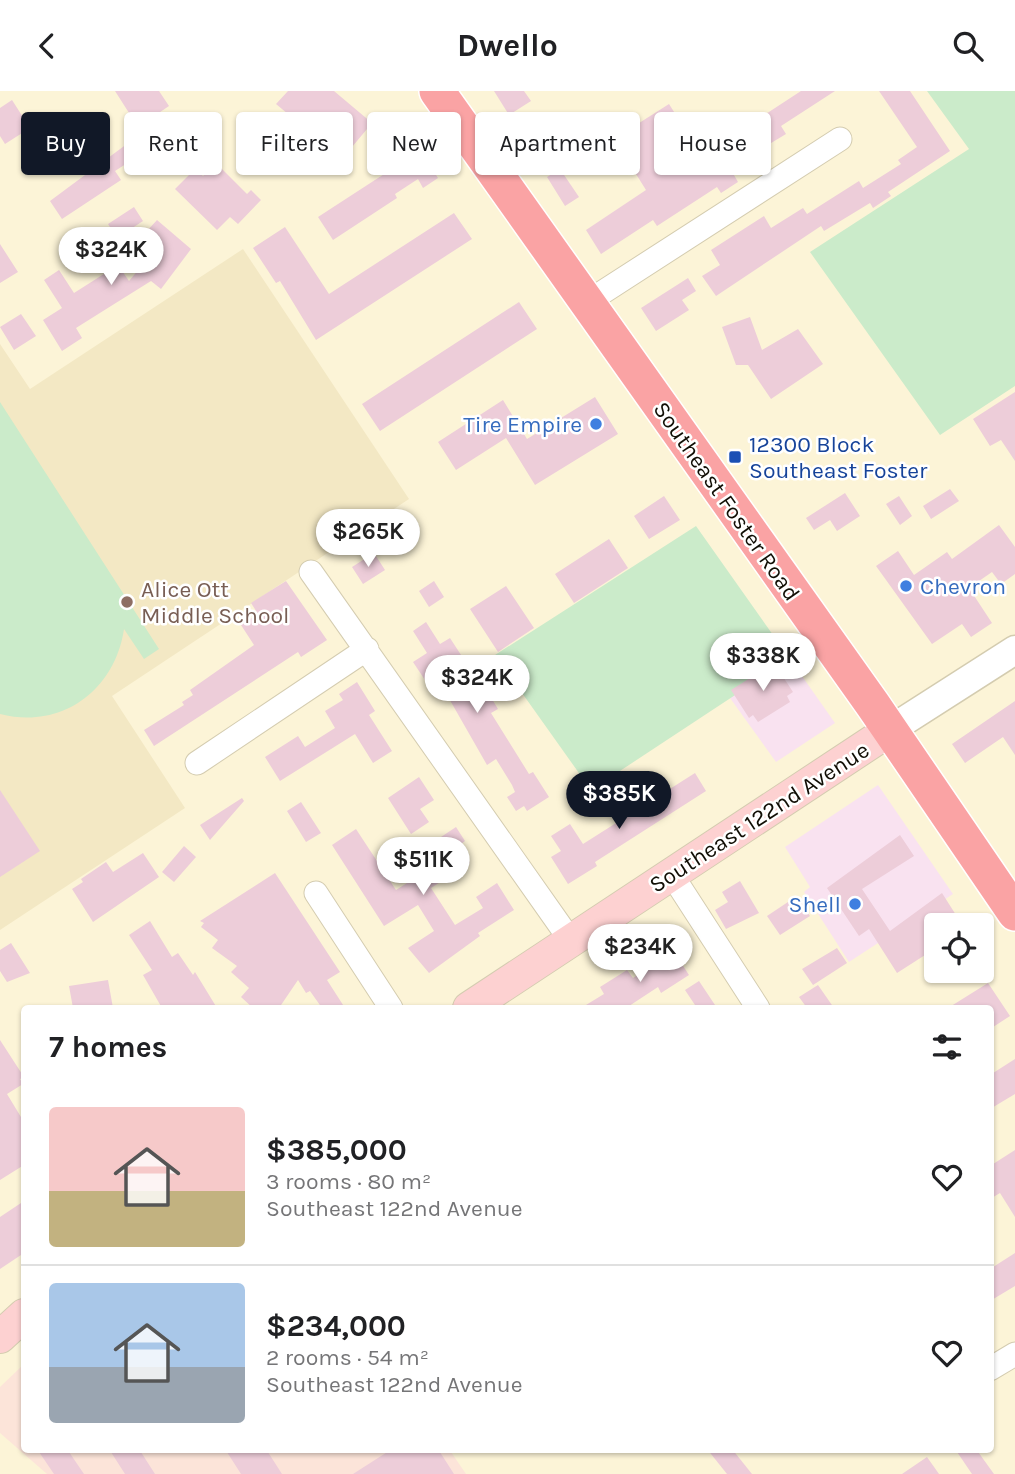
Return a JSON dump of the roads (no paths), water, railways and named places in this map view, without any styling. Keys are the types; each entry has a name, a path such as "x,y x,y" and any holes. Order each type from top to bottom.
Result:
{"main road":[{"name":"Southeast Foster Road","path":"437,91 890,730 1015,912"},
{"name":"Southeast 122nd Avenue","path":"475,1005 890,730"},
{"path":"0,1337 21,1318"}],"street":[{"path":"586,303 840,139"},
{"path":"311,572 571,941"},
{"path":"197,763 367,649"},
{"name":"Southeast 122nd Avenue","path":"890,730 1015,650"},
{"path":"672,875 756,1005"},
{"path":"316,893 389,1005"},
{"path":"994,1367 1015,1354"}],"place":[{"name":"Tire Empire","path":"596,424"},
{"name":"12300 Block Southeast Foster","path":"735,457"},
{"name":"Chevron","path":"906,586"},
{"name":"Alice Ott Middle School","path":"127,602"},
{"name":"Shell","path":"855,904"}]}
